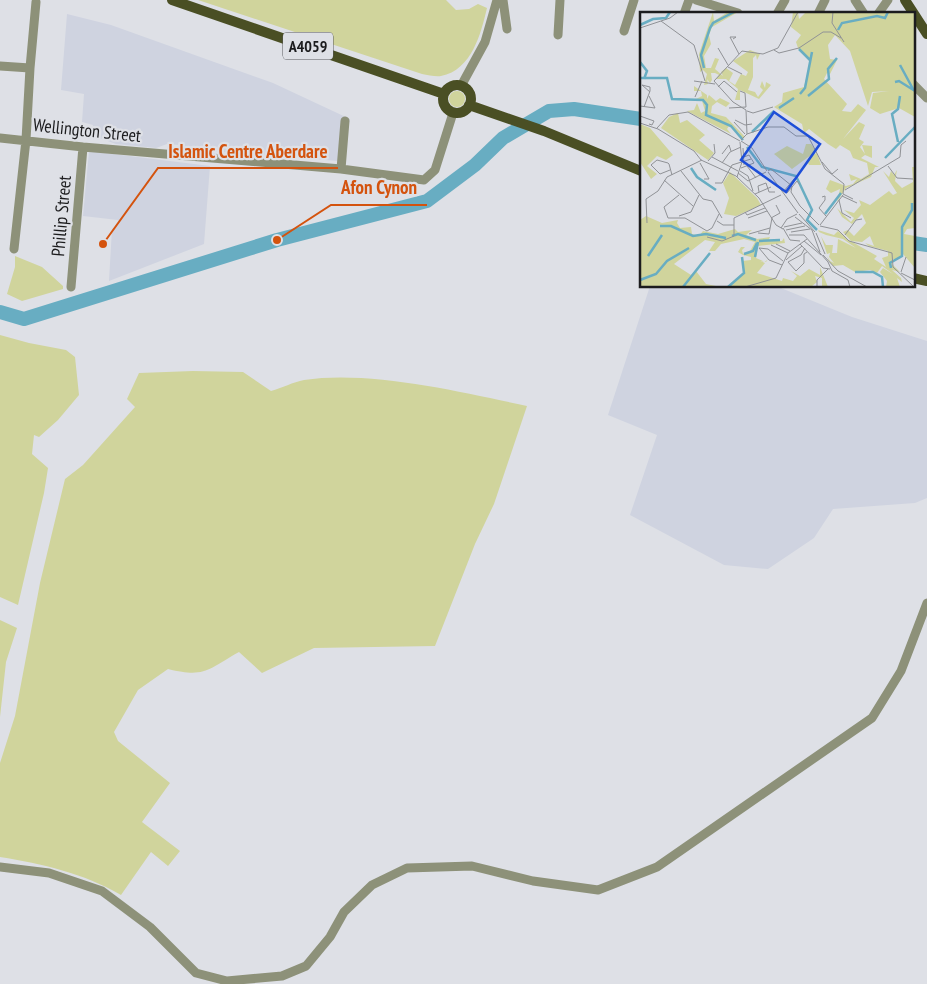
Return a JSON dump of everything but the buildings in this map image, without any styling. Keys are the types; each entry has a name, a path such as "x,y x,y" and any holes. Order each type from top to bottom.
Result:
{"main road":[{"name":"A4059","path":"172,0 444,94"},
{"path":"905,0 913,12"},
{"path":"914,14 927,34"},
{"path":"461,86 470,94 469,105 463,112 453,113 443,103 444,94 449,88 461,86"},
{"path":"469,105 544,131 640,172"},
{"path":"914,278 927,281"}],"street":[{"path":"461,86 485,42 497,0"},
{"path":"503,0 507,29"},
{"path":"558,35 560,0"},
{"path":"624,31 634,0"},
{"path":"685,12 689,0"},
{"path":"696,0 735,12"},
{"path":"778,12 785,0"},
{"path":"819,12 825,0"},
{"path":"855,0 863,12"},
{"path":"879,12 888,0"},
{"path":"14,249 26,140 36,2"},
{"path":"0,66 30,68"},
{"path":"914,85 927,98"},
{"name":"Wellington Street","path":"0,138 341,170 424,180 435,170 453,113"},
{"path":"341,170 345,122"},
{"name":"Phillip Street","path":"71,287 83,147"},
{"path":"0,867 49,873 102,891 150,927 196,973 227,981 282,976 306,966 330,937 344,912 372,885 407,868 472,866 533,881 598,890 657,867 872,718 901,671 927,603"}],"shaded area":[{"path":"67,14 111,25 273,83 350,119 338,161 184,149 179,145 167,144 156,148 116,144 91,135 93,125 82,122 84,94 61,90"},
{"path":"89,151 210,166 204,244 109,281 112,229 118,225 118,220 83,216"},
{"path":"649,288 781,288 852,317 927,341 927,498 915,503 833,509 814,538 768,569 724,565 630,515 657,435 608,415"}],"green space":[{"path":"198,0 446,0 456,10 469,9 478,4 487,8 478,39 468,58 452,72 437,76 422,74"},
{"path":"457,91 465,99 457,107 449,99"},
{"path":"15,256 42,267 63,286 63,289 22,301 7,294 15,267"},
{"path":"0,335 66,350 75,357 79,395 58,420 39,437 34,435 32,454 48,468 18,605 0,597"},
{"path":"243,372 271,391 304,380 357,378 416,384 527,406 494,504 475,544 435,646 314,648 262,673 239,652 205,671 190,673 168,669 138,690 114,732 118,741 170,783 142,822 180,851 168,866 151,852 121,895 107,887 62,870 0,857 0,763 15,716 40,583 65,479 83,465 135,407 127,399 139,373"},
{"path":"0,620 17,628 6,662 0,717"}],"waterway":[{"path":"0,312 24,319 277,240 427,201 475,165 503,138 549,111 574,109 640,119"},
{"path":"914,243 927,245"}],"place":[{"name":"Afon Cynon","path":"277,240"},
{"name":"Islamic Centre Aberdare","path":"103,244"}]}
